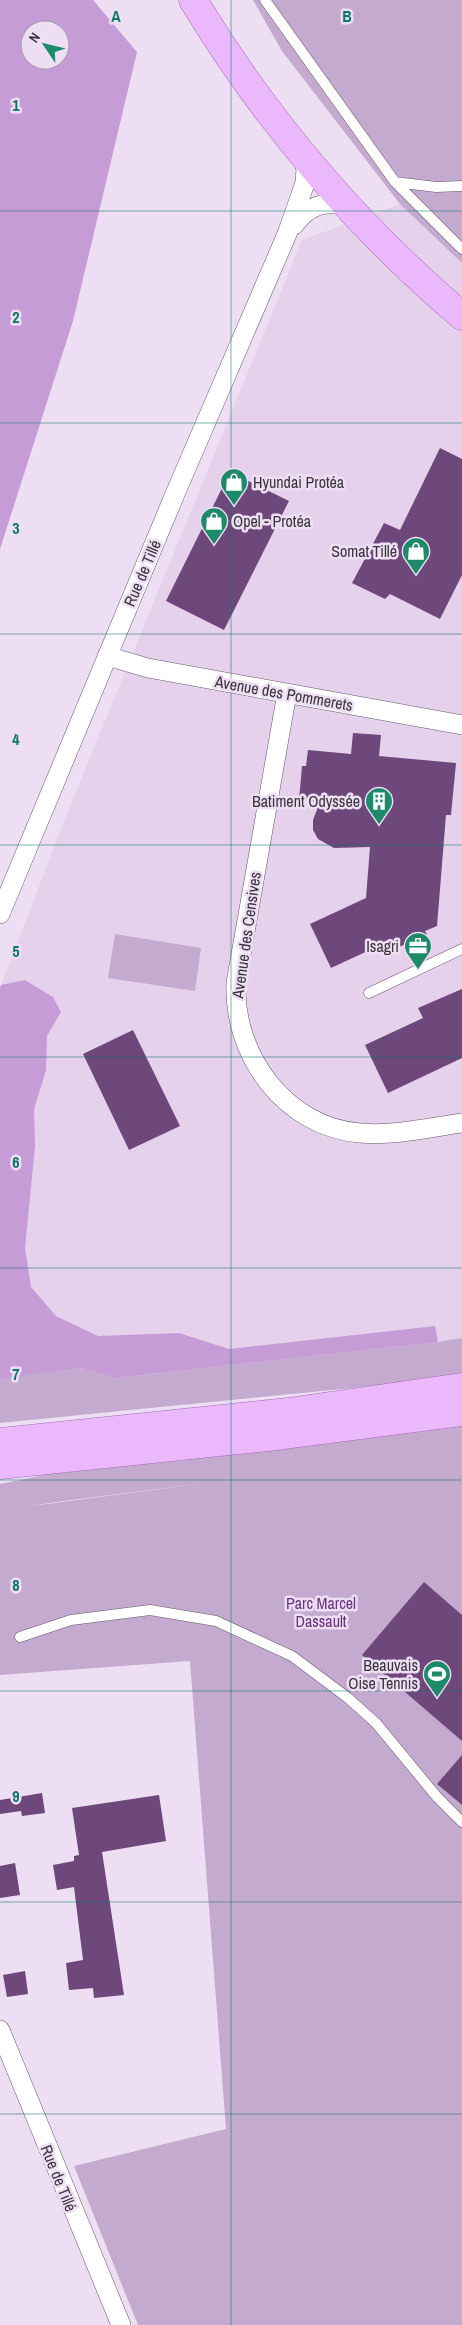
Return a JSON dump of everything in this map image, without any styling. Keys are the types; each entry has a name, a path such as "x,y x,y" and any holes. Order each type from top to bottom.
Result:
{"main road":[{"path":"193,0 241,75 347,206 412,273 462,316"},
{"path":"204,0 264,89 311,148 399,245 462,303"},
{"path":"0,1442 288,1412 462,1387"},
{"path":"0,1465 334,1430 462,1412"}],"street":[{"name":"Rue de Tillé","path":"0,914 107,656 287,234 307,175 300,150"},
{"name":"Rue de Tillé","path":"287,234 300,217 312,207 327,203 347,206"},
{"name":"Avenue des Pommerets","path":"107,656 148,668 462,726"},
{"name":"Avenue des Censives","path":"287,693 236,983 238,1022 248,1051 263,1076 281,1097 305,1115 329,1126 358,1133 387,1134 462,1123"},
{"name":"Rue de Tillé","path":"0,2030 121,2325"}],"lane":[{"path":"265,0 395,182 462,249"},
{"path":"395,182 436,188 462,186"},
{"path":"368,993 462,949"},
{"path":"20,1637 71,1620 150,1610 216,1620 292,1656 348,1698 376,1723 437,1797 462,1822"}],"shaded area":[{"path":"0,0 93,0 137,52 73,321 0,549"},
{"path":"253,0 462,0 462,1338 396,1350 0,1389 0,988 64,821 302,240 400,204 282,51"},
{"path":"25,980 53,997 61,1012 47,1036 46,1070 34,1109 35,1146 25,1248 31,1287 56,1316 98,1336 179,1333 229,1349 435,1326 438,1342 116,1378 79,1368 0,1379 0,988 1,985"}],"green space":[{"path":"253,0 462,0 462,263 400,204 282,51"},
{"path":"115,934 201,948 195,991 108,978"},
{"path":"462,1338 462,1377 0,1423 0,1364 1,1378 79,1368 116,1378"},
{"name":"Parc Marcel Dassault","path":"462,1423 462,2325 138,2325 74,2166 226,2129 190,1661 0,1675 0,1484 63,1471","holes":["205,1483 32,1506 56,1502"]}],"building":[{"path":"440,448 462,459 462,575 440,619 390,594 385,599 352,583 384,523 400,530"},
{"path":"230,472 289,501 224,630 166,601"},
{"name":"Batiment Odyssée","path":"353,733 381,735 379,756 456,763 451,815 446,815 437,926 425,931 427,935 392,950 387,942 331,968 310,924 366,898 370,847 334,848 318,839 313,830 313,820 320,802 299,800 302,766 306,766 308,750 351,754"},
{"path":"462,989 462,1058 388,1093 365,1045 423,1018 418,1008"},
{"path":"133,1030 180,1126 129,1150 83,1054"},
{"name":"Beauvais Oise Tennis","path":"424,1582 462,1615 462,1741 362,1655"},
{"path":"462,1755 462,1805 437,1784"},
{"path":"42,1793 45,1813 22,1816 21,1811 0,1814 0,1800"},
{"path":"159,1795 166,1841 102,1852 124,1995 94,1998 93,1988 69,1990 66,1963 83,1960 74,1887 57,1890 53,1865 74,1861 74,1856 79,1855 72,1808"},
{"path":"15,1863 20,1895 0,1898 0,1866"},
{"path":"25,1971 28,1994 7,1997 3,1975"}],"place":[{"name":"Hyundai Protéa","path":"234,506"},
{"name":"Opel - Protéa","path":"214,545"},
{"name":"Somat Tillé","path":"416,575"},
{"name":"Batiment Odyssée","path":"379,825"},
{"name":"Isagri","path":"418,970"},
{"name":"Beauvais Oise Tennis","path":"437,1698"}]}
